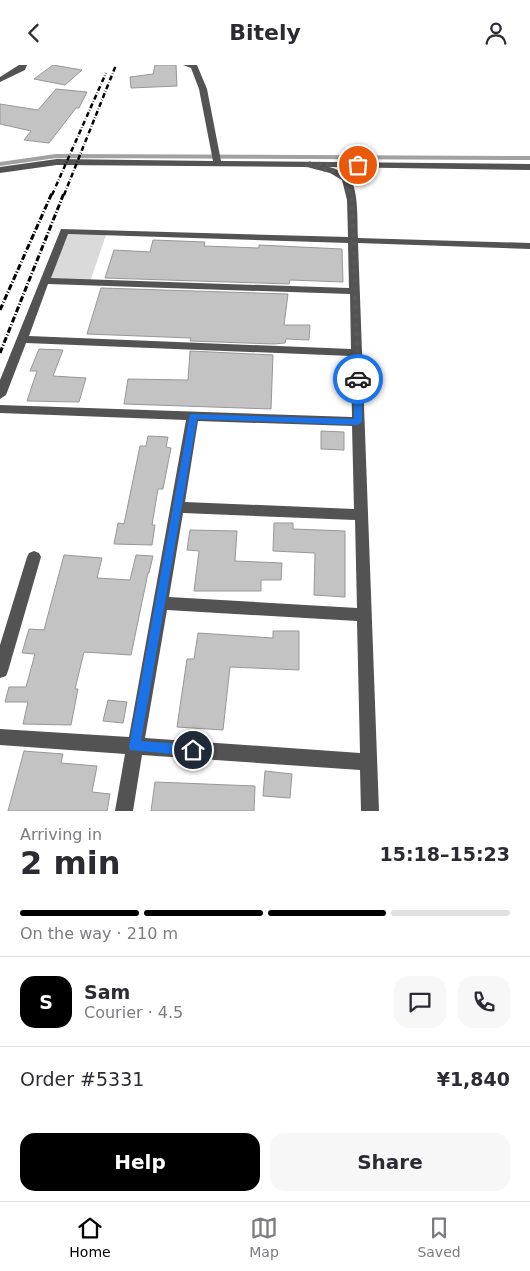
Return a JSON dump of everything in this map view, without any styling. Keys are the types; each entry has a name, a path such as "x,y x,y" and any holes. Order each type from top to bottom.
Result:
{"street":[{"path":"0,80 22,68 23,65"},
{"path":"187,65 194,67 201,79 211,130 218,153 217,163"},
{"path":"0,170 58,162 530,167"},
{"path":"304,164 333,171 346,179 352,200 370,811"},
{"path":"0,395 64,231 530,246"},
{"path":"45,281 355,291"},
{"path":"22,339 358,353"},
{"path":"0,409 358,422"},
{"path":"124,811 193,416"},
{"path":"177,507 360,515"},
{"path":"0,671 34,557"},
{"path":"160,603 364,615"},
{"path":"0,737 369,762"}],"shaded area":[{"path":"64,231 107,232 90,282 45,281"}],"building":[{"path":"53,65 82,70 65,85 34,79"},
{"path":"155,65 176,65 177,86 131,88 130,77 153,74"},
{"path":"56,89 87,92 79,108 76,108 49,143 24,140 31,131 0,124 0,104 38,110"},
{"path":"153,240 205,242 204,246 259,248 259,245 342,249 343,282 290,280 289,284 105,278 114,250 150,252"},
{"path":"101,288 288,294 284,325 310,325 309,340 286,339 285,343 274,344 190,341 191,338 87,334"},
{"path":"39,349 63,350 53,376 86,378 79,402 27,401 37,371 30,371"},
{"path":"190,351 273,355 271,409 124,404 128,379 188,380"},
{"path":"321,431 344,432 344,450 321,449"},
{"path":"148,436 168,437 166,447 171,448 163,489 158,489 152,525 155,525 152,545 114,544 118,523 124,524 140,446 146,446"},
{"path":"274,523 293,523 293,529 345,531 345,597 314,595 315,553 273,551"},
{"path":"190,530 237,531 235,561 282,563 281,580 261,580 261,591 194,591 199,551 187,550"},
{"path":"64,555 102,558 97,578 130,580 136,555 153,556 131,655 84,652 75,689 78,689 71,725 23,724 28,702 5,702 9,687 26,687 35,654 22,653 29,629 44,630"},
{"path":"273,631 299,631 299,670 230,667 223,730 177,727 187,659 194,659 198,633 273,638"},
{"path":"108,700 127,702 123,723 103,721"},
{"path":"24,751 63,754 61,763 97,766 92,792 110,794 107,811 8,811"},
{"path":"265,771 292,774 290,798 263,796"},
{"path":"155,782 255,786 254,811 151,811"}],"waterway":[{"path":"0,164 56,156 530,158"}],"railway":[{"path":"64,195 116,65"},
{"path":"52,195 106,73"},
{"path":"0,310 52,193"},
{"path":"0,353 64,193"}],"way so far":[{"path":"358,165 304,164 333,171 346,179 352,200 358,379"}],"route":[{"path":"193,750 134,747 193,416 358,422 358,379"}]}
